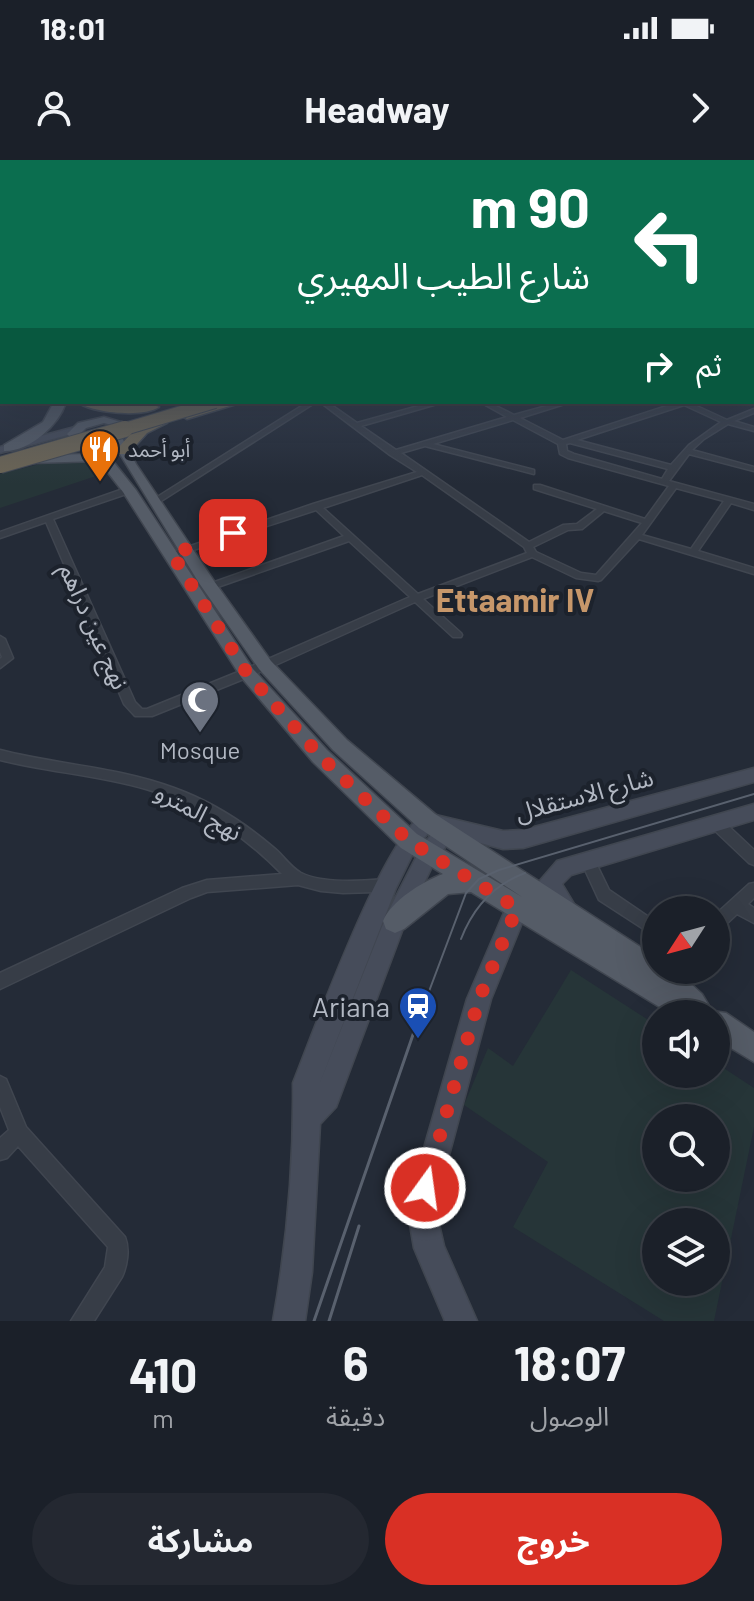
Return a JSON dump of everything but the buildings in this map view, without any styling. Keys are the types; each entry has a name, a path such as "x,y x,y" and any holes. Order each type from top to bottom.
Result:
{"highway":[{"path":"91,404 112,409 165,404"},
{"path":"3,452 185,404"},
{"path":"0,467 208,404"},
{"path":"100,436 131,439 142,430 160,423 229,404"},
{"path":"100,436 152,407"}],"main road":[{"path":"3,452 46,426 61,404"},
{"path":"64,404 100,436 155,501 178,552 256,669 320,756 418,847 517,908 642,969"},
{"path":"84,404 129,490 209,587 256,669 436,827 642,965"},
{"path":"28,459 100,436"},
{"path":"395,921 436,888 454,881 472,881"},
{"path":"669,984 687,1000"},
{"path":"730,1032 754,1048"}],"street":[{"path":"155,501 310,404"},
{"path":"326,404 530,550 579,576 598,578 637,536 669,483 672,468 687,451 702,435 724,421 754,411"},
{"path":"356,425 434,404"},
{"path":"487,404 566,442 672,468"},
{"path":"393,453 561,404"},
{"path":"566,442 677,404"},
{"path":"687,404 724,421 754,429"},
{"path":"3,452 100,436"},
{"path":"0,467 100,436"},
{"path":"566,442 563,452 571,456 754,507"},
{"path":"426,444 531,472"},
{"path":"687,451 754,469"},
{"path":"178,552 421,473"},
{"path":"537,487 646,522"},
{"path":"0,535 129,490"},
{"path":"694,551 729,500"},
{"path":"316,506 457,635"},
{"path":"256,669 530,550 566,527 579,527 602,509"},
{"name":"نهج عين دراهم","path":"48,517 82,599 135,710 148,713 256,669"},
{"path":"637,536 754,571"},
{"path":"209,587 350,537"},
{"path":"0,639 8,658 0,664"},
{"name":"نهج المترو","path":"1,758 143,783 170,791 208,810 255,841 282,862 297,879"},
{"name":"شارع الاستقلال","path":"436,827 503,840 523,839 754,775"},
{"path":"578,923 554,895 549,883 564,868 754,812"},
{"path":"716,823 754,859"},
{"path":"289,1321 297,1272 307,1118 306,1083 386,885 436,827"},
{"path":"307,1118 327,1098 395,921 418,847"},
{"path":"588,861 604,895 642,921"},
{"path":"0,981 170,899 207,886 297,879 341,886 386,885"},
{"path":"730,912 754,889"},
{"path":"737,906 754,916"},
{"path":"461,1321 429,1248 421,1207 479,999 517,908"},
{"path":"0,1085 19,1133 118,1244 115,1270 82,1321"},
{"path":"0,1151 19,1133"}],"shaded area":[{"path":"86,459 100,464 105,473 0,508 0,474 52,461"},
{"path":"571,970 642,1016 642,1088 730,1088 730,1072 754,1088 754,1127 730,1243 730,1208 642,1208 642,1296 719,1296 714,1321 664,1321 513,1227 548,1162 464,1105 488,1048 513,1066"}],"tram line":[{"path":"425,1002 466,893 479,879 499,870 754,794"},
{"path":"461,939 486,899 503,884 525,873"},
{"path":"314,1321 425,1000"},
{"path":"329,1321 359,1226"}],"place":[{"name":"أبو أحمد","path":"100,483"},
{"name":"Mosque","path":"200,734"},
{"name":"Ariana","path":"418,1040"}],"district":[{"name":"Ettaamir IV","path":"515,599"}],"route":[{"path":"233,533 172,554 247,673 320,756 409,841 517,908 493,958 479,999 425,1188"}]}
